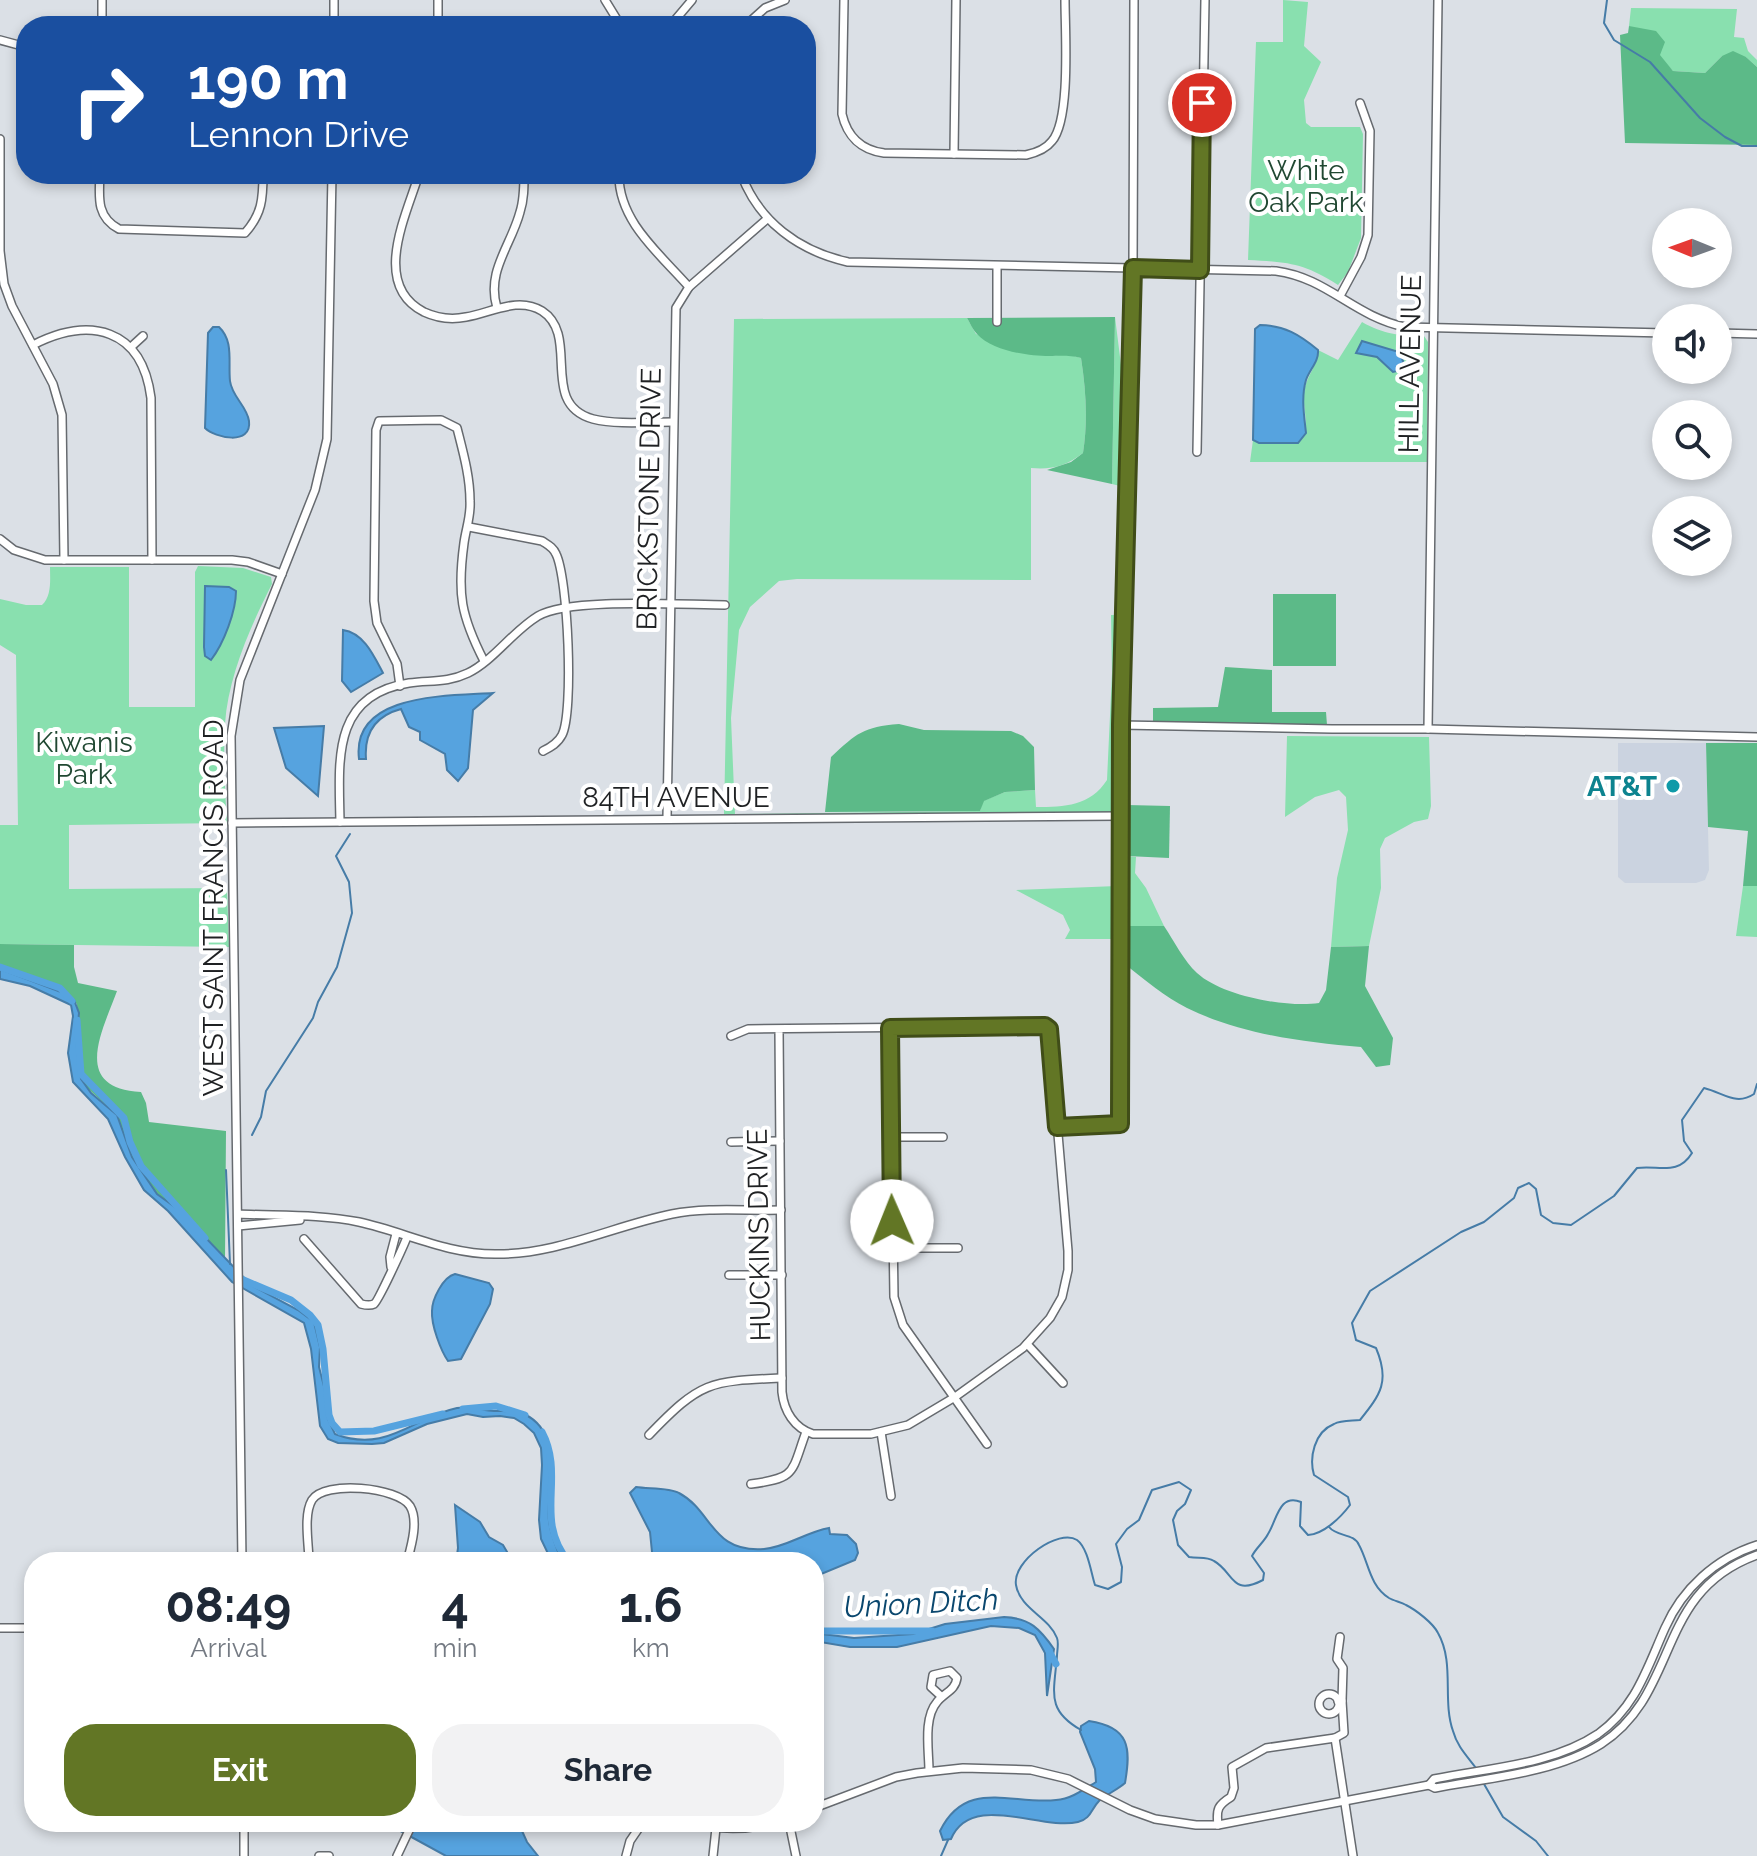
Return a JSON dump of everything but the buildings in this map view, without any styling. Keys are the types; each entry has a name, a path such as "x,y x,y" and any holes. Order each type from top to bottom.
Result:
{"street":[{"path":"678,16 692,0"},
{"path":"754,16 785,0"},
{"path":"844,0 842,107 851,136 864,147 878,152 1026,155 1038,152 1052,141 1063,114 1065,0"},
{"path":"954,154 956,0"},
{"path":"1057,1127 1120,1124 1121,725 1133,268 1134,0"},
{"path":"1197,452 1205,0"},
{"name":"HILL AVENUE","path":"1428,729 1438,0"},
{"path":"1340,296 1361,257 1368,235 1370,131 1360,103"},
{"path":"0,139 1,267 12,306 53,384 62,415 64,560"},
{"path":"100,184 101,210 106,220 115,227 127,231 245,233 257,220 263,207 263,184"},
{"name":"WEST SAINT FRANCIS ROAD","path":"242,1552 231,736 234,708 250,652 315,490 327,439 332,184"},
{"path":"416,184 395,259 402,291 412,306 445,319 527,305 544,312 554,324 562,350 560,377 574,408 597,420 673,422"},
{"path":"497,308 495,274 520,213 523,184"},
{"path":"619,184 629,218 689,287"},
{"path":"747,184 767,219 799,244 848,262 1296,273 1386,323 1433,329 1652,333"},
{"name":"BRICKSTONE DRIVE","path":"667,818 676,308 689,287 767,219"},
{"path":"997,266 997,322"},
{"path":"33,345 63,331 98,330 131,347 142,364 151,398 152,560"},
{"path":"1732,333 1757,334"},
{"path":"131,347 143,336"},
{"path":"400,686 397,664 377,623 374,601 376,430 379,421 441,420 457,428 468,478 469,527 462,565 461,599 466,626 484,661"},
{"path":"469,527 542,541 553,548 558,556 567,606 567,694 564,733 557,743 543,751"},
{"path":"0,539 32,558 232,560 282,574"},
{"path":"340,822 339,753 343,735 359,708 377,692 400,686 452,681 474,670 540,614 567,606 725,605"},
{"path":"1121,725 1757,737"},
{"name":"84TH AVENUE","path":"232,823 1121,816"},
{"path":"731,1036 748,1029 1045,1026 1049,1029 1068,1270 1062,1297 1050,1318 1027,1344 955,1397 919,1420 881,1432 829,1435 806,1432 793,1468 782,1480 751,1484"},
{"path":"890,1028 894,1297 903,1325 987,1444"},
{"name":"HUCKINS DRIVE","path":"779,1030 782,1378 785,1408 793,1421 806,1432"},
{"path":"891,1137 943,1137"},
{"path":"731,1142 780,1141"},
{"path":"238,1214 361,1223 466,1252 520,1253 546,1249 680,1213 781,1210"},
{"path":"238,1226 282,1224 306,1218"},
{"path":"304,1239 361,1304 369,1305 380,1298 391,1267 390,1257 396,1234"},
{"path":"391,1267 397,1261 407,1237"},
{"path":"892,1248 958,1248"},
{"path":"729,1275 782,1275"},
{"path":"1027,1344 1063,1383"},
{"path":"649,1435 680,1404 702,1388 730,1380 782,1378"},
{"path":"881,1432 891,1496"},
{"path":"309,1552 309,1504 316,1495 334,1489 380,1490 404,1500 410,1506 413,1518 408,1552"},
{"path":"1429,1785 1434,1779 1559,1753 1599,1733 1639,1688 1666,1625 1686,1593 1714,1566 1757,1545"},
{"path":"824,1804 896,1777 929,1771 963,1768 1031,1770 1068,1779 1155,1819 1218,1825 1548,1766 1581,1755 1603,1742 1639,1708 1653,1685 1675,1630 1699,1593 1734,1565 1757,1555"},
{"path":"0,1628 24,1628"},
{"path":"1218,1825 1216,1810 1220,1803 1231,1797 1234,1788 1232,1767 1266,1748 1335,1738 1344,1733 1340,1701 1343,1668 1337,1659 1340,1637"},
{"path":"929,1771 931,1714 942,1697"},
{"path":"1335,1738 1353,1856"},
{"path":"244,1832 244,1856"},
{"path":"397,1856 407,1832"},
{"path":"626,1856 636,1832"},
{"path":"713,1856 716,1832"},
{"path":"791,1832 796,1856"},
{"path":"319,1856 329,1856"}],"shaded area":[{"path":"1618,743 1706,743 1709,870 1705,880 1696,883 1625,883 1618,877"}],"green space":[{"name":"White Oak Park","path":"1283,0 1308,2 1304,46 1321,62 1304,100 1306,123 1311,127 1360,127 1363,134 1361,238 1348,272 1338,285 1295,265 1248,260 1256,42 1283,42"},
{"path":"1631,8 1737,9 1734,37 1744,38 1748,51 1757,60 1757,67 1746,57 1722,56 1705,73 1673,71 1629,26"},
{"path":"1629,26 1656,31 1665,42 1660,55 1673,71 1705,73 1722,56 1733,51 1757,67 1757,145 1625,143 1620,35 1628,33"},
{"path":"1115,317 1125,397 1124,487 1112,484"},
{"path":"1115,317 1112,484 1047,470 1071,462 1083,453 1086,406 1081,358 1031,355 992,345 977,334 967,318"},
{"path":"967,318 976,334 1050,356 1067,354 1081,358 1086,406 1083,453 1058,466 1031,468 1031,580 779,581 750,607 739,630 731,718 735,814 980,811 983,801 1005,792 1035,790 1036,807 1067,805 1085,800 1107,780 1112,673 1111,615 1120,615 1119,807 1110,815 724,815 734,319"},
{"path":"1362,322 1392,334 1424,336 1428,342 1427,462 1250,462 1253,440 1259,443 1297,443 1302,439 1306,427 1305,387 1318,350 1338,360"},
{"name":"Kiwanis Park","path":"198,566 243,568 271,577 272,584 242,652 227,706 224,749 227,823 69,825 69,889 227,888 229,947 0,944 0,825 18,825 16,655 0,645 0,599 42,605 49,592 50,567 129,567 129,707 195,707 195,572"},
{"path":"1273,594 1336,594 1336,666 1273,666"},
{"path":"1225,667 1272,670 1272,712 1326,712 1327,725 1153,723 1153,708 1218,707"},
{"path":"899,724 924,730 1011,731 1023,736 1034,747 1035,790 1005,792 984,801 980,811 825,812 831,757 861,733"},
{"path":"1287,736 1429,737 1431,806 1428,819 1414,822 1385,838 1380,849 1381,888 1369,946 1331,947 1337,878 1348,830 1346,797 1339,790 1315,797 1285,817"},
{"path":"1706,743 1757,743 1757,886 1743,886 1748,831 1708,827"},
{"path":"1127,805 1170,806 1169,858 1127,856"},
{"path":"1127,856 1136,857 1135,873 1146,888 1164,926 1127,926"},
{"path":"1117,886 1115,939 1065,939 1070,930 1063,915 1016,890"},
{"path":"1743,886 1757,886 1757,937 1736,936"},
{"path":"1127,926 1164,926 1188,963 1208,981 1238,994 1290,1004 1319,1003 1326,990 1331,947 1369,946 1365,986 1393,1038 1390,1065 1376,1067 1361,1047 1272,1035 1228,1024 1187,1008 1126,965"},
{"path":"0,944 74,945 78,983 117,991 97,1055 99,1069 106,1080 119,1088 141,1092 149,1122 226,1131 225,1260 179,1210 157,1194 132,1157 117,1115 85,1086 78,1060 77,1004 61,992 0,969"}],"water":[{"path":"1260,325 1291,332 1318,350 1304,386 1306,433 1298,443 1259,443 1253,440 1255,329"},
{"path":"213,327 219,327 227,339 231,387 249,421 245,434 239,437 224,437 205,428 208,333"},
{"path":"1362,341 1399,352 1403,361 1402,370 1393,372 1377,357 1356,353"},
{"path":"205,586 229,587 236,591 228,627 211,660 205,656 204,647"},
{"path":"343,630 363,640 383,673 351,692 342,681"},
{"path":"493,693 473,710 468,768 458,781 447,770 445,754 420,740 420,732 409,727 401,709 378,721 369,734 366,759 359,759 361,737 370,721 386,710 428,698"},
{"path":"324,726 318,796 286,768 274,728"},
{"path":"0,969 74,1000 79,1013 77,1032 81,1079 91,1093 117,1115 132,1157 157,1194 179,1210 251,1285 314,1322 328,1419 335,1434 353,1439 385,1437 457,1408 524,1414 537,1423 549,1447 549,1521 558,1552 547,1552 541,1539 541,1448 534,1433 514,1418 467,1414 427,1424 384,1443 338,1443 328,1439 320,1426 311,1349 304,1323 232,1282 168,1211 144,1190 108,1119 73,1082 68,1053 73,1016 71,1005 30,986 0,979"},
{"path":"455,1274 489,1283 493,1289 490,1304 461,1359 448,1361 437,1338 432,1311 439,1289 446,1279"},
{"path":"636,1487 675,1491 690,1501 723,1538 747,1548 772,1548 829,1528 830,1534 847,1535 856,1544 858,1553 855,1560 824,1573 824,1552 652,1552 650,1532 630,1493"},
{"path":"455,1505 480,1522 489,1537 503,1545 507,1552 457,1552"},
{"path":"1004,1617 1034,1626 1054,1649 1047,1696 1045,1653 1035,1635 1019,1628 991,1626 897,1647 850,1647 824,1643 824,1634 854,1638 913,1634 945,1624"},
{"path":"1089,1721 1113,1728 1120,1734 1125,1741 1128,1759 1125,1783 1099,1801 1086,1819 1063,1823 1008,1816 974,1817 961,1825 951,1839 943,1840 940,1831 963,1804 991,1798 1061,1799 1077,1794 1096,1782 1095,1769 1080,1732 1081,1726"},
{"path":"402,1832 522,1832 538,1856 446,1856"}],"waterway":[{"path":"1607,0 1604,23 1614,40 1650,62 1700,118 1725,137 1742,146 1757,146"},
{"path":"252,1135 261,1117 266,1091 313,1018 337,967 352,913 349,882 336,856 350,834"},
{"name":"Union Ditch","path":"0,967 60,988 72,1001"},
{"name":"Union Ditch","path":"77,1020 81,1074 124,1118 141,1166 205,1238"},
{"path":"1081,1730 1057,1708 1054,1690 1057,1638 1048,1624 1023,1600 1016,1585 1021,1566 1029,1557 1059,1539 1077,1540 1086,1555 1095,1585 1108,1589 1121,1582 1122,1567 1116,1544 1127,1529 1139,1520 1152,1490 1179,1482 1191,1490 1173,1520 1178,1545 1189,1557 1214,1561 1239,1584 1253,1585 1263,1580 1264,1573 1252,1556 1283,1504 1294,1500 1301,1502 1300,1526 1308,1535 1326,1528 1350,1505 1348,1497 1314,1475 1312,1461 1322,1433 1340,1422 1360,1420 1381,1387 1382,1370 1376,1348 1356,1340 1352,1323 1370,1291 1461,1232 1484,1222 1514,1198 1518,1188 1529,1183 1536,1189 1541,1215 1553,1223 1571,1225 1614,1196 1637,1168 1668,1168 1687,1160 1692,1153 1684,1141 1682,1120 1704,1088 1741,1099 1754,1094 1757,1084"},
{"path":"226,1170 230,1264"},
{"name":"Union Ditch","path":"239,1278 291,1300 318,1325 329,1415 340,1432 374,1431 443,1414"},
{"name":"Union Ditch","path":"463,1409 496,1406 525,1415"},
{"name":"Union Ditch","path":"542,1432 551,1465 553,1530 562,1552"},
{"path":"1329,1527 1357,1541 1373,1580 1382,1593 1419,1613 1438,1633 1446,1657 1448,1707 1453,1731 1476,1768"},
{"name":"Union Ditch","path":"824,1631 932,1631"},
{"name":"Union Ditch","path":"1049,1651 1056,1664"},
{"path":"1484,1784 1503,1817 1536,1841 1548,1856"},
{"path":"941,1856 948,1840"}],"place":[{"name":"AT&T","path":"1673,786"}],"route":[{"path":"892,1221 890,1028 1045,1026 1049,1029 1057,1127 1120,1124 1121,725 1133,268 1200,270 1202,103"}]}
